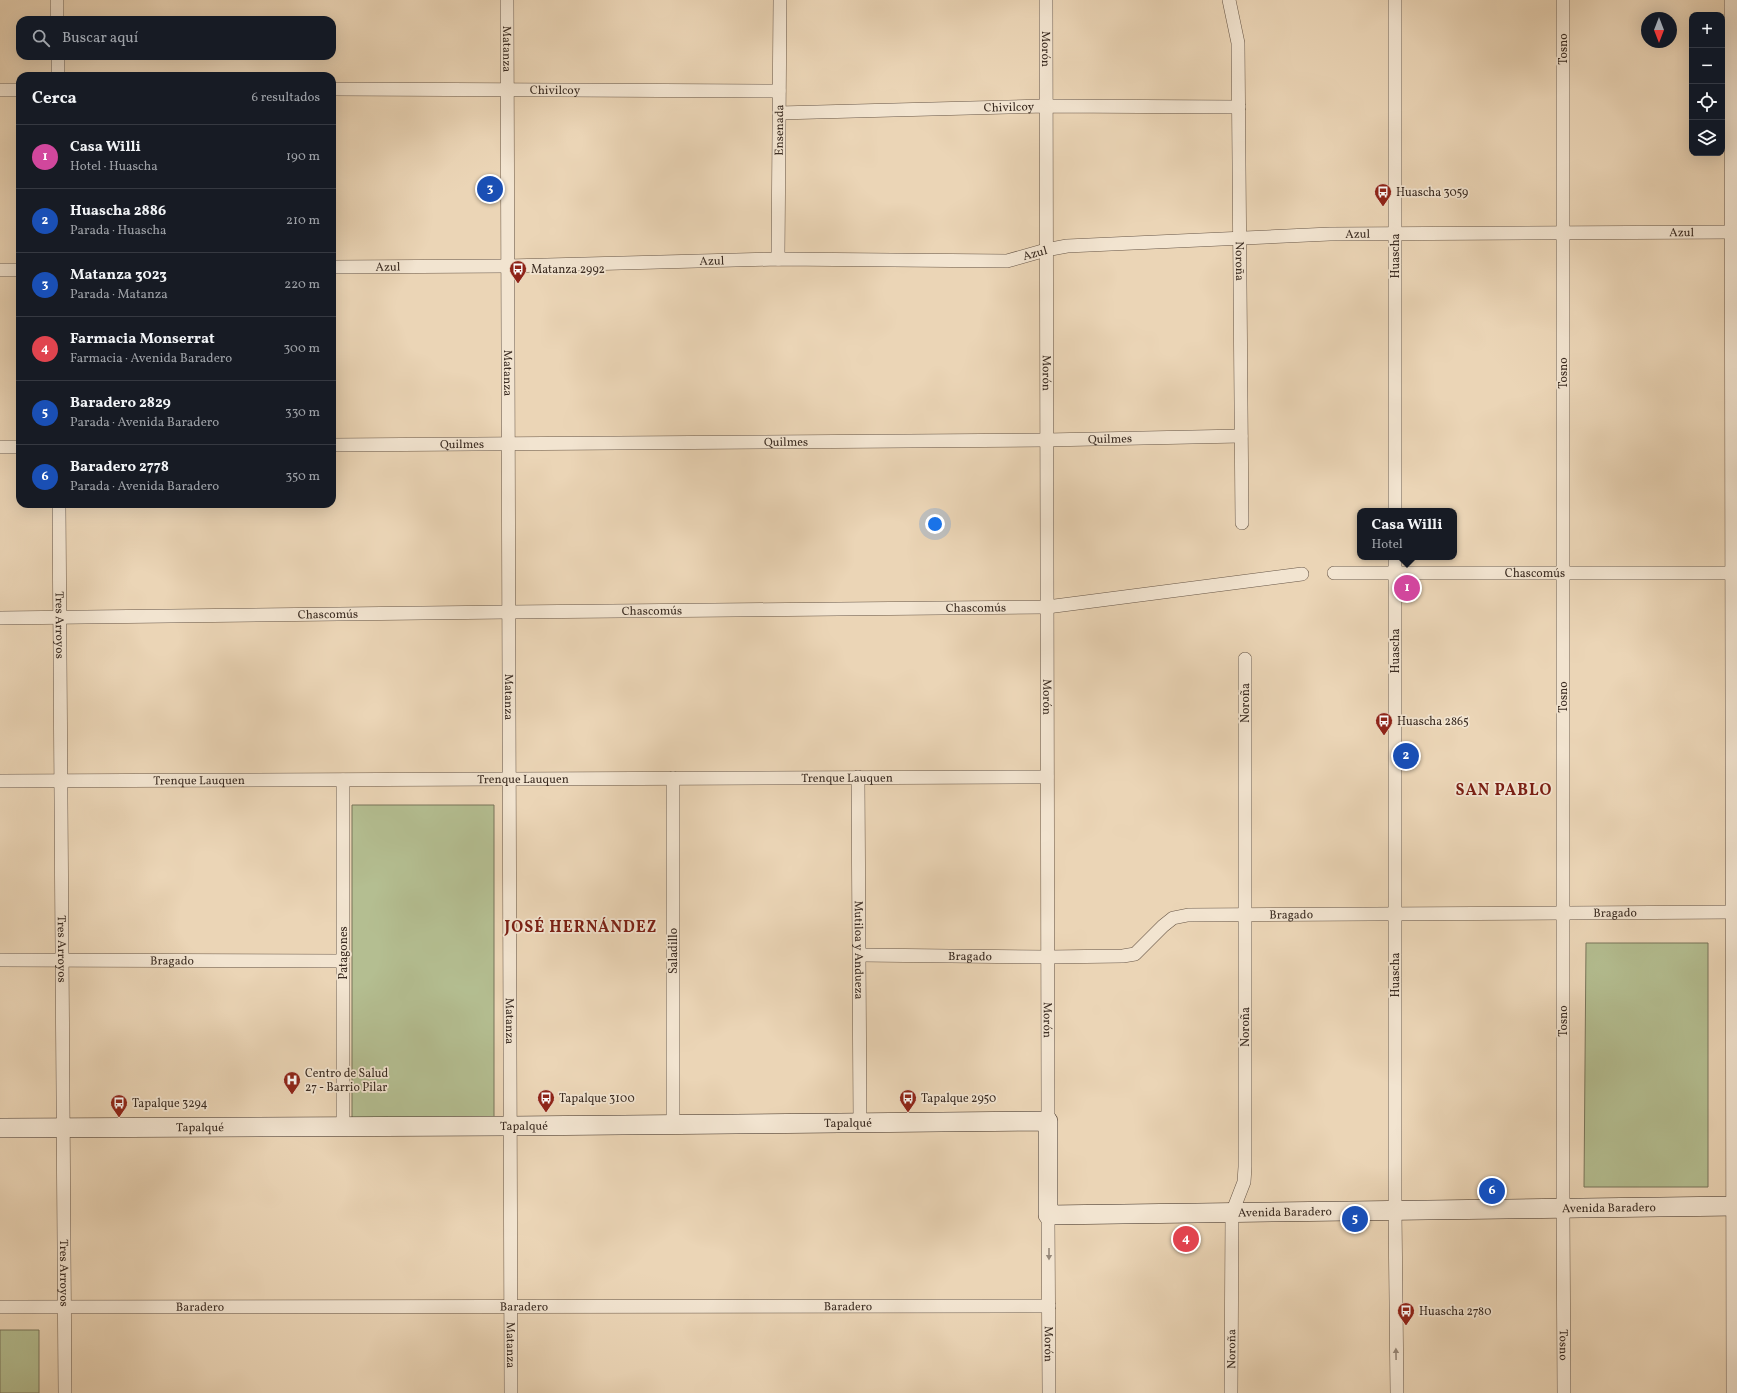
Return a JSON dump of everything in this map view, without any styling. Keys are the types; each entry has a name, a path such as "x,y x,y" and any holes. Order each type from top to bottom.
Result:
{"main road":[{"name":"Tapalqué","path":"0,1128 673,1125 1048,1121"},
{"name":"Morón","path":"1048,1121 1048,1215"},
{"name":"Avenida Baradero","path":"1048,1215 1735,1206"}],"street":[{"path":"57,0 57,16"},
{"name":"Matanza","path":"507,0 507,444 511,1393"},
{"name":"Ensenada","path":"778,259 780,0"},
{"name":"Morón","path":"1046,0 1048,1121"},
{"name":"Noroña","path":"1229,0 1238,43 1242,523"},
{"name":"Huascha","path":"1395,0 1395,508"},
{"name":"Tosno","path":"1563,0 1564,1393"},
{"path":"1731,0 1734,232 1734,1393"},
{"path":"58,60 58,72"},
{"name":"Chivilcoy","path":"336,90 506,89 779,91"},
{"path":"0,90 16,90"},
{"name":"Chivilcoy","path":"779,113 1045,106 1239,107"},
{"name":"Azul","path":"336,268 507,266 778,259 1007,261 1046,250 1067,246 1330,234 1734,232"},
{"path":"0,270 16,270"},
{"name":"Quilmes","path":"336,445 1046,440 1241,436"},
{"path":"0,447 16,447"},
{"name":"Tres Arroyos","path":"59,508 65,1393"},
{"name":"Huascha","path":"1395,560 1395,1211 1397,1393"},
{"name":"Chascomús","path":"1334,573 1734,573"},
{"name":"Chascomús","path":"0,618 1047,607 1302,574"},
{"name":"Noroña","path":"1231,1393 1232,1213 1244,1182 1245,1168 1246,659"},
{"name":"Trenque Lauquen","path":"0,781 1047,776"},
{"name":"Mutiloa y Andueza","path":"858,777 860,1123"},
{"name":"Saladillo","path":"673,778 673,1125"},
{"name":"Patagones","path":"343,780 343,1127"},
{"name":"Bragado","path":"860,955 1048,957 1123,956 1135,954 1173,918 1188,915 1734,912"},
{"name":"Bragado","path":"0,960 343,961"},
{"name":"Morón","path":"1048,1215 1048,1393"},
{"name":"Baradero","path":"0,1307 1049,1306"}],"green space":[{"path":"352,805 494,805 494,1128 352,1128"},
{"path":"1586,943 1708,943 1708,1187 1584,1187"},
{"path":"0,1330 39,1330 39,1393 0,1393"}],"place":[{"name":"Matanza 3023","path":"490,189"},
{"name":"Huascha 3059","path":"1383,207"},
{"name":"Matanza 2992","path":"518,284"},
{"name":"Casa Willi","path":"1407,588"},
{"name":"Huascha 2865","path":"1384,736"},
{"name":"Huascha 2886","path":"1406,756"},
{"name":"Centro de Salud 27 - Barrio Pilar","path":"292,1095"},
{"name":"Tapalque 3100","path":"546,1113"},
{"name":"Tapalque 2950","path":"908,1113"},
{"name":"Tapalque 3294","path":"119,1118"},
{"name":"Baradero 2778","path":"1492,1191"},
{"name":"Baradero 2829","path":"1355,1219"},
{"name":"Farmacia Monserrat","path":"1186,1239"},
{"name":"Huascha 2780","path":"1406,1326"}],"district":[{"name":"SAN PABLO","path":"1504,789"},
{"name":"JOSÉ HERNÁNDEZ","path":"581,926"}]}
